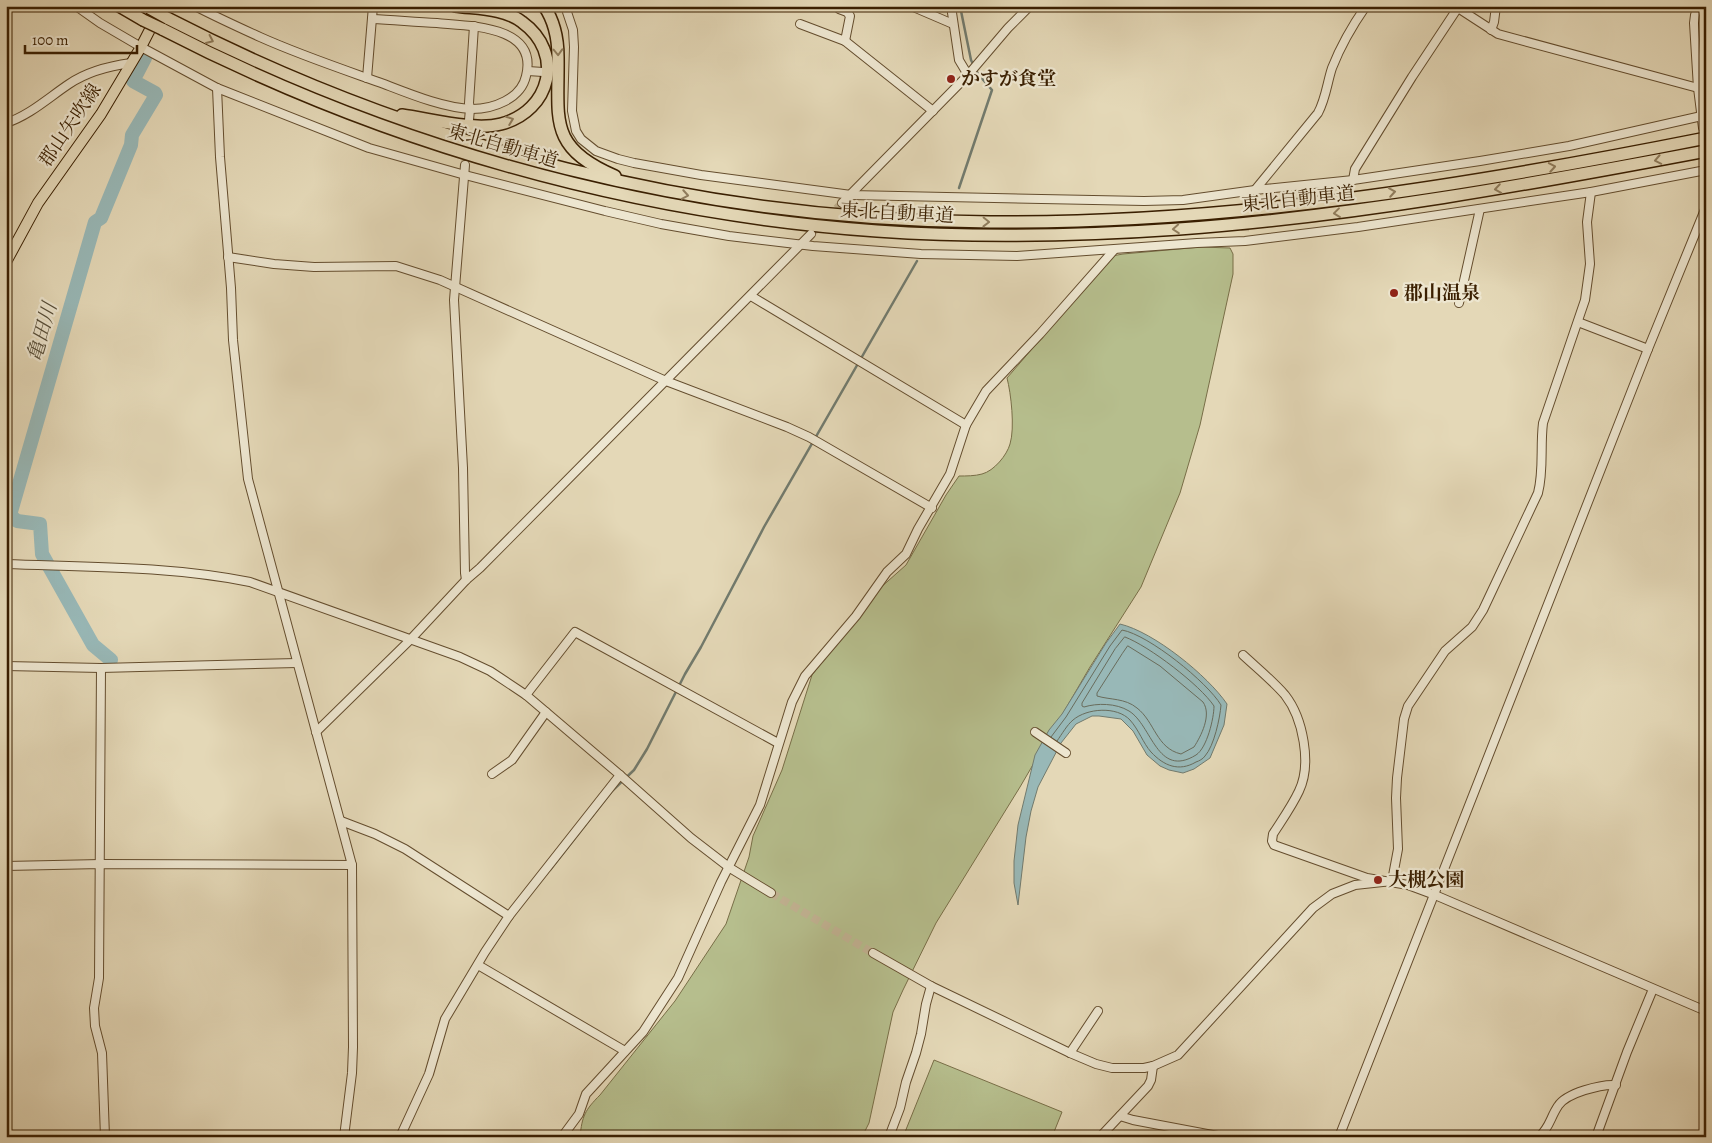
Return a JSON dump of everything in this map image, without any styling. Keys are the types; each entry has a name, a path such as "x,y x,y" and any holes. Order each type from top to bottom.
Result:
{"highway":[{"name":"東北自動車道","path":"119,6 143,20 248,72 317,102 413,138 518,170 571,184 686,208 765,220 877,231 990,235 1058,234 1179,229 1236,224 1379,208 1505,188 1706,151"},
{"path":"376,111 451,123 486,126 499,125 523,115 540,96 547,78 547,60 538,38 530,28 512,16 499,12 455,6"},
{"path":"544,6 556,29 558,47 557,113 565,139 573,151 584,159 609,173 637,185"},
{"name":"東北自動車道","path":"148,7 204,37 286,75 376,111 493,150 637,185 767,208 880,218 990,222 1112,220 1237,211 1378,194 1524,172 1704,133"}],"main road":[{"name":"郡山矢吹線","path":"6,262 38,203 101,114 141,47 162,6"}],"street":[{"path":"76,6 141,47 217,88 369,148 465,175 661,224 729,236 800,244 921,254 1008,256 1244,241 1358,227 1591,192 1706,170"},
{"path":"194,6 261,38 425,98 470,109 484,108 504,102 522,87 528,71 527,59 523,48 517,41 501,32 474,26 372,19"},
{"path":"367,78 373,6"},
{"path":"565,6 572,30 574,46 572,111 576,131 581,139 596,151 634,164 851,194 927,198 1144,201 1183,200 1250,194 1569,146 1704,115"},
{"path":"838,6 838,9 847,12 850,16 845,41"},
{"path":"912,6 953,24"},
{"path":"951,6 959,60 968,75"},
{"path":"842,203 968,75 1008,28 1030,6"},
{"path":"1250,194 1318,113 1324,102 1332,70 1343,41 1366,6"},
{"path":"1491,30 1496,6"},
{"path":"1698,6 1694,15 1694,23 1698,88 1704,115 1704,133"},
{"path":"1353,180 1355,169 1412,77 1459,7 1498,34 1698,88"},
{"path":"800,24 845,41 933,111"},
{"path":"469,120 470,109 468,103 474,26"},
{"path":"6,123 17,119 70,83 91,72 111,65 131,63"},
{"path":"528,71 543,72"},
{"path":"564,73 574,73"},
{"path":"217,88 231,288 232,340 248,479 352,865 353,1047 352,1073 344,1137"},
{"path":"465,165 454,300 463,468 466,580"},
{"path":"1392,881 1398,848 1396,798 1404,719 1408,706 1445,651 1472,628 1487,602 1538,493 1542,479 1543,456 1541,438 1543,424 1585,300 1589,276 1590,251 1587,222 1591,192"},
{"path":"1339,1137 1648,349 1706,207"},
{"path":"1459,302 1480,209"},
{"path":"1244,241 1245,231"},
{"path":"316,732 410,640 466,580 811,234"},
{"path":"562,1137 579,1114 586,1094 643,1032 678,978 721,882 730,868 760,805 792,702 805,676 856,616 887,572 906,554 918,529 932,508 950,474 966,425 986,391 1040,334 1114,250"},
{"path":"228,257 274,264 396,266 440,280 666,381 809,437 932,508"},
{"path":"751,296 966,425"},
{"path":"1578,322 1648,349"},
{"path":"6,564 194,572 250,582 460,657 490,671 526,696 691,838 730,868 771,893"},
{"path":"526,696 575,632 778,743"},
{"path":"1243,655 1285,695 1294,710 1303,737 1305,761 1300,790 1273,834 1272,842 1274,845 1368,878 1408,885 1435,895 1706,1011"},
{"path":"6,666 101,668 297,663"},
{"path":"101,668 99,978 94,1008 95,1026 102,1053 105,1137"},
{"path":"492,774 512,760 546,712"},
{"path":"1035,732 1066,753"},
{"path":"400,1137 429,1074 445,1019 509,916 620,775"},
{"path":"341,821 376,834 406,849 509,916"},
{"path":"6,866 100,864 352,865"},
{"path":"873,953 931,986 1070,1053 1112,1068 1130,1069 1153,1066 1178,1055 1314,908 1332,894 1355,886 1392,881"},
{"path":"478,965 624,1051"},
{"path":"889,1137 900,1108 906,1082 916,1053 931,986"},
{"path":"1596,1137 1627,1052 1653,989"},
{"path":"1070,1053 1098,1011"},
{"path":"1100,1137 1148,1086 1153,1066"},
{"path":"1540,1137 1547,1130 1558,1106 1568,1096 1606,1085 1616,1085"},
{"path":"1120,1116 1223,1137"}],"green space":[{"path":"1201,247 1230,248 1233,254 1233,274 1200,425 1180,493 1141,587 1090,667 1020,787 936,923 893,1012 869,1123 862,1137 580,1137 583,1118 588,1109 675,1001 726,924 749,857 753,836 782,770 812,675 879,589 906,565 959,476 987,472 1006,453 1010,444 1012,429 1011,401 1007,378 1112,256"},
{"path":"934,1060 1062,1112 1052,1137 903,1137"}],"water":[{"path":"1120,624 1134,629 1164,645 1194,668 1227,704 1224,725 1210,758 1194,769 1183,773 1160,766 1147,755 1133,731 1121,719 1092,716 1076,724 1061,743 1038,787 1026,837 1018,905 1014,883 1014,861 1018,825 1035,755 1049,730 1062,714"}],"waterway":[{"path":"959,188 992,90 978,74 971,60 960,6"},
{"name":"亀田川","path":"111,660 93,645 42,554 40,524 17,521 10,515 95,222 101,218 131,145 132,135 156,95 133,81 145,58"},
{"path":"550,870 612,791 634,770 647,749 764,527 917,261"}],"tunnel":[{"path":"465,165 469,122"},
{"path":"1245,231 1246,200"},
{"path":"811,234 842,203"},
{"path":"771,893 873,953"}],"place":[{"name":"かすが食堂","path":"951,79"},
{"name":"郡山温泉","path":"1394,293"},
{"name":"大槻公園","path":"1378,880"}]}
